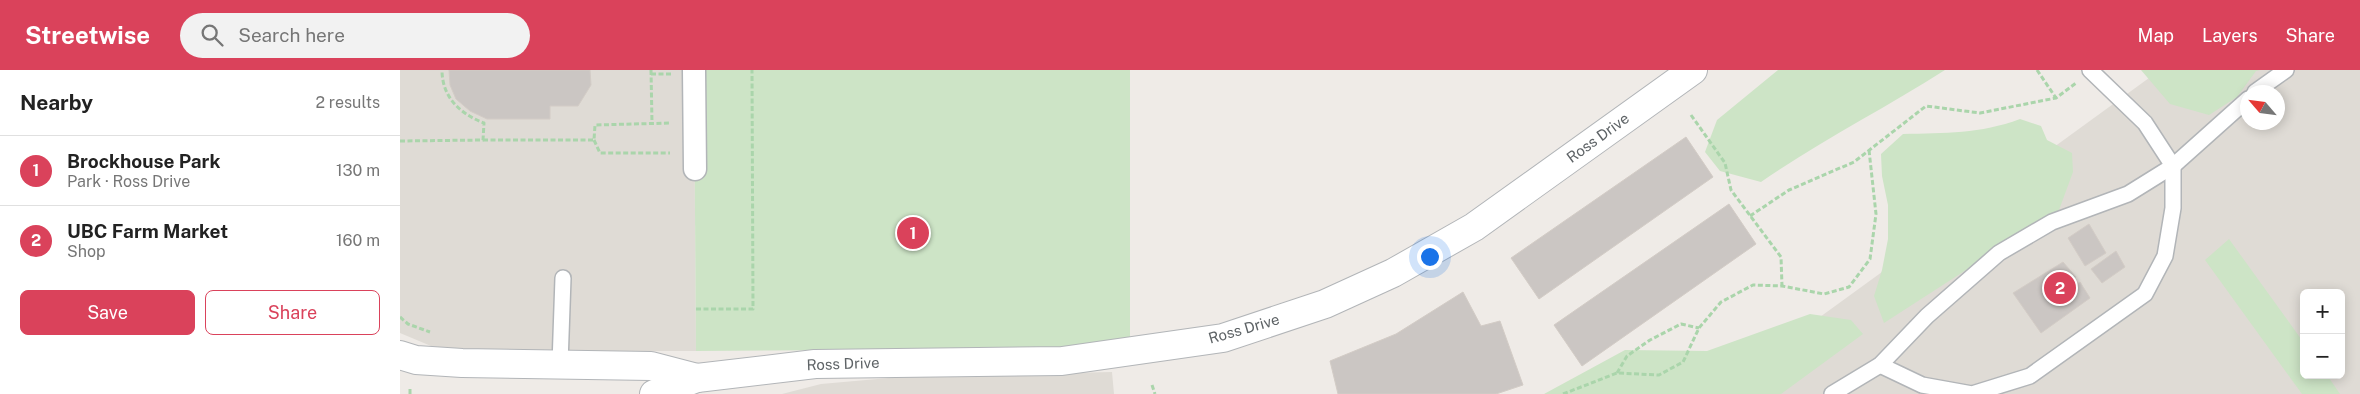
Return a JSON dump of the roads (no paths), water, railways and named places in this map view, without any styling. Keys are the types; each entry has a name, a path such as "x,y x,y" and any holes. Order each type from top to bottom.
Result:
{"street":[{"path":"694,70 694,161"},
{"name":"Ross Drive","path":"654,394 697,378 815,364 1062,361 1223,338 1325,304 1393,273 1474,227 1693,70"},
{"name":"Ross Drive","path":"400,355 416,360 462,363 651,366 697,378"}],"lane":[{"path":"2265,85 2286,70"},
{"path":"1880,365 1922,385 1972,394 2030,376 2145,294 2165,256 2173,208 2173,166 2145,124 2091,71"},
{"path":"1832,394 1880,365 1927,316 1999,253 2052,222 2128,194 2173,166 2240,106"},
{"path":"560,364 563,278"}],"place":[{"name":"Brockhouse Park","path":"913,233"},
{"name":"UBC Farm Market","path":"2060,288"}]}
